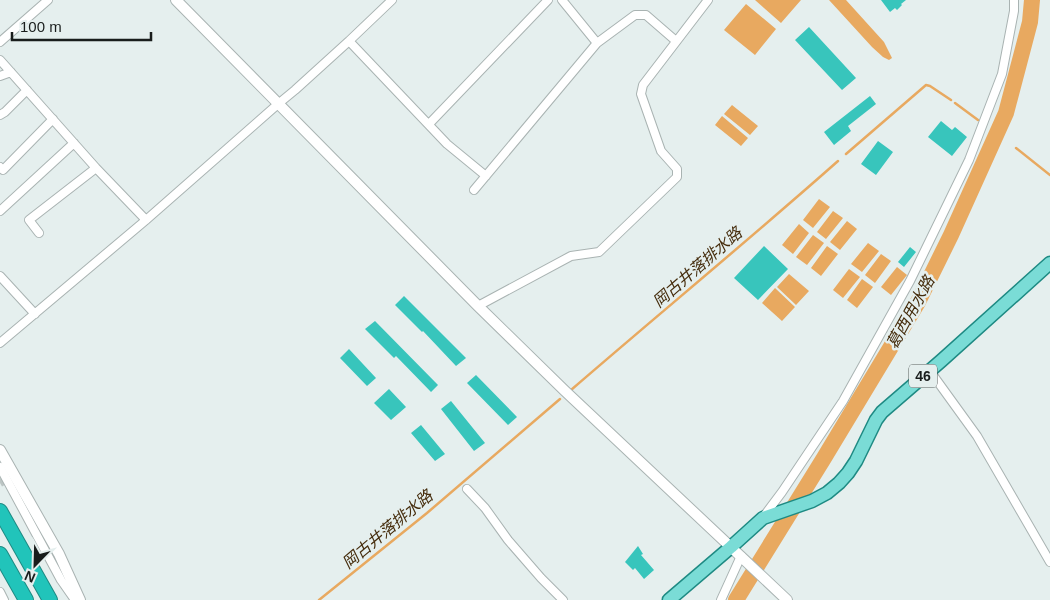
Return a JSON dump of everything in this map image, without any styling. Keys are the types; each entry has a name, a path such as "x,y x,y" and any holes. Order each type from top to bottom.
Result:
{"highway":[{"path":"0,511 50,600"},
{"path":"0,554 26,600"}],"main road":[{"name":"46","path":"669,600 736,552 768,516 812,500 827,493 839,483 848,473 882,412 1050,263"}],"street":[{"path":"0,42 48,0"},
{"path":"176,0 478,306 787,600"},
{"path":"0,343 296,90 392,0"},
{"path":"429,124 548,0"},
{"path":"562,0 597,43"},
{"path":"478,306 571,256 599,252 677,177 677,169 660,151 641,94 643,85 708,0"},
{"path":"768,516 843,401 910,281 969,160 1002,74 1014,11 1014,0"},
{"path":"474,190 597,43 635,15 646,15 676,41"},
{"path":"349,41 447,144 486,176"},
{"path":"0,60 96,168 146,220"},
{"path":"0,76 11,72"},
{"path":"0,115 27,90"},
{"path":"0,167 3,170 53,119"},
{"path":"0,211 74,143"},
{"path":"39,233 29,220 96,168"},
{"path":"0,276 35,314"},
{"path":"930,371 977,436 1050,562"},
{"path":"0,450 59,554 80,600"},
{"path":"0,467 61,580 75,600"},
{"path":"467,489 485,508 508,540 563,600"},
{"path":"721,600 736,552"},
{"path":"0,592 4,600"}],"shaded area":[{"path":"755,0 801,0 781,23"},
{"path":"829,0 846,0 884,42 892,58 889,60 883,57 872,47"},
{"path":"746,4 776,29 755,55 724,30"},
{"path":"732,105 758,126 750,135 724,114"},
{"path":"722,116 748,138 741,146 715,125"},
{"path":"819,199 830,207 813,228 803,220"},
{"path":"833,211 843,218 826,239 817,232"},
{"path":"847,221 857,229 840,250 830,242"},
{"path":"799,224 809,233 793,254 782,245"},
{"path":"813,235 824,243 807,265 796,257"},
{"path":"868,243 879,251 862,272 851,264"},
{"path":"827,246 838,254 821,276 811,268"},
{"path":"881,254 891,261 875,283 865,275"},
{"path":"897,267 907,275 891,295 881,287"},
{"path":"849,269 860,277 843,298 833,290"},
{"path":"789,274 809,291 796,305 777,287"},
{"path":"862,279 873,287 857,308 847,300"},
{"path":"775,288 795,307 782,321 762,303"}],"building":[{"path":"881,0 906,0 897,10 895,8 890,12"},
{"path":"809,27 856,78 842,90 795,40"},
{"path":"870,96 876,104 848,126 851,131 834,145 824,132"},
{"path":"941,121 952,130 955,127 967,137 952,156 928,137"},
{"path":"878,141 893,152 876,175 861,164"},
{"path":"764,246 788,269 758,300 734,278"},
{"path":"910,247 916,252 904,267 898,262"},
{"path":"404,296 466,358 456,366 395,305"},
{"path":"375,321 438,385 431,392 396,356 394,358 365,329"},
{"path":"349,349 376,378 367,386 340,358"},
{"path":"476,375 517,417 508,425 467,383"},
{"path":"389,389 406,407 391,420 374,403"},
{"path":"451,401 485,443 474,451 441,409"},
{"path":"421,425 445,454 435,461 411,433"},
{"path":"638,546 643,554 641,555 654,570 644,579 635,568 633,570 625,562"}],"waterway":[{"name":"葛西用水路","path":"736,600 918,302 951,235 1006,113 1030,22 1032,0"},
{"name":"岡古井落排水路","path":"846,154 926,85 951,100"},
{"name":"岡古井落排水路","path":"955,103 978,120"},
{"name":"岡古井落排水路","path":"1016,148 1050,175"},
{"name":"岡古井落排水路","path":"571,390 838,161"},
{"name":"岡古井落排水路","path":"319,600 427,513 560,399"}],"tunnel":[{"path":"0,483 7,479"}]}
